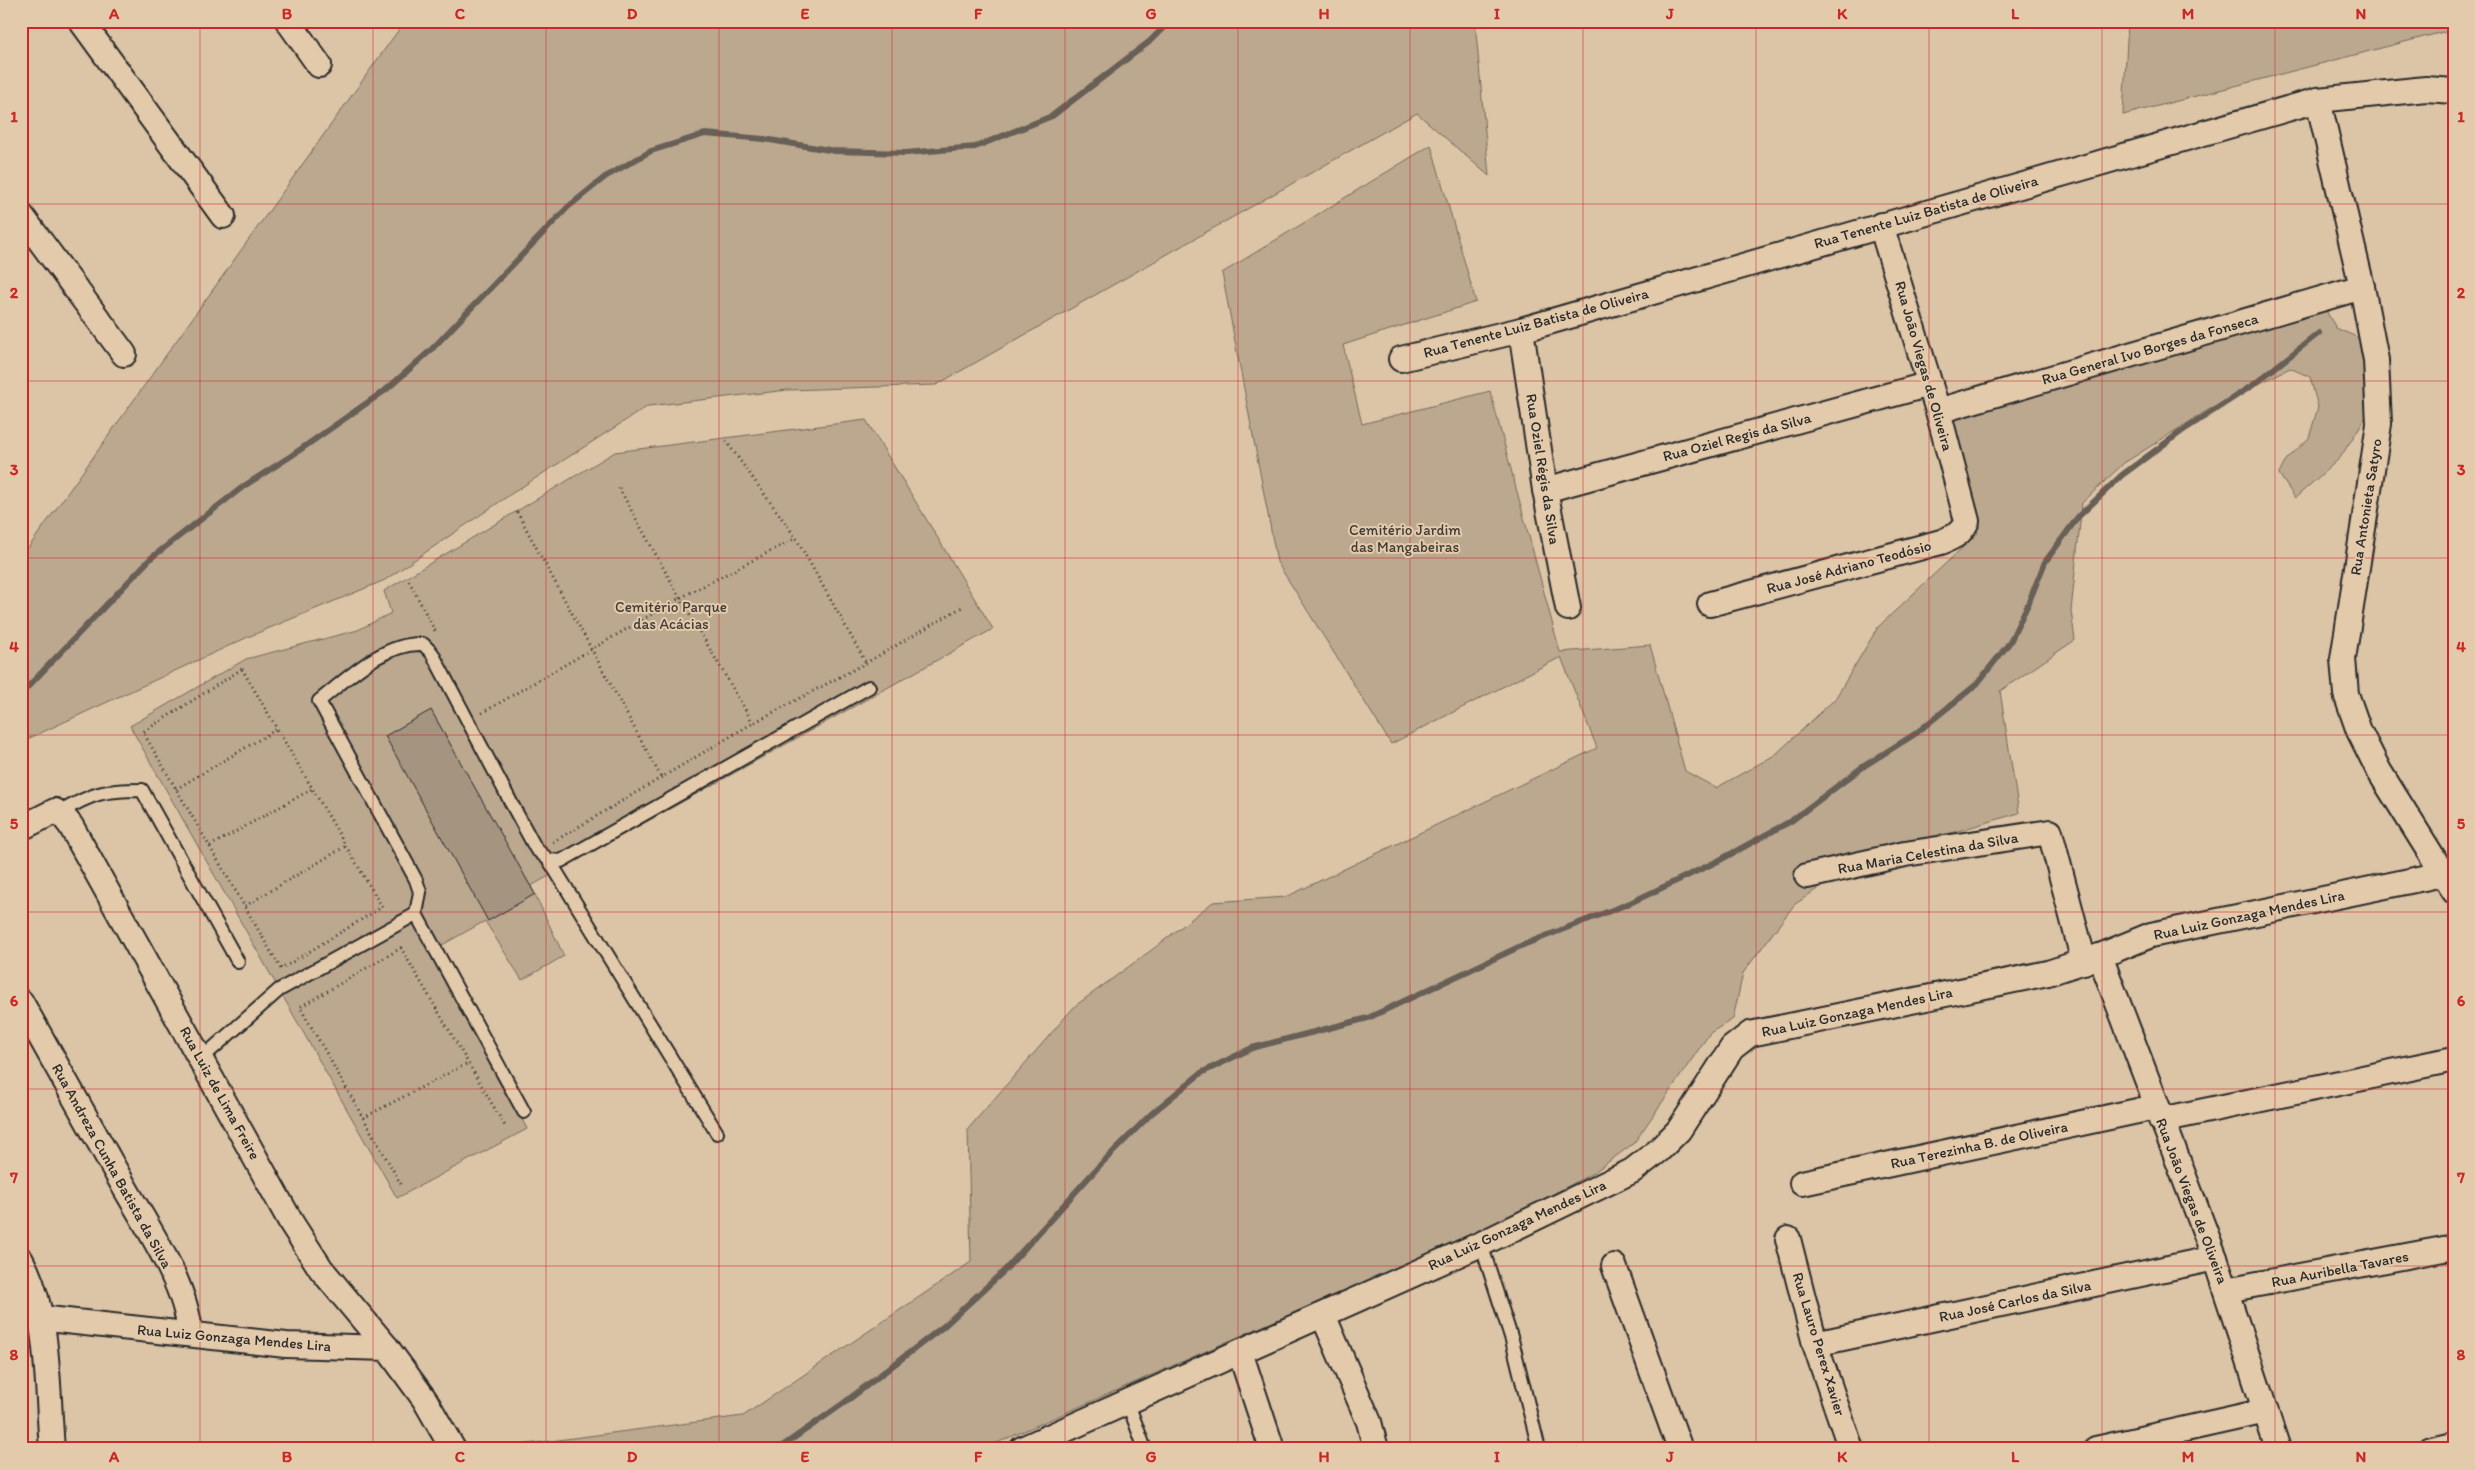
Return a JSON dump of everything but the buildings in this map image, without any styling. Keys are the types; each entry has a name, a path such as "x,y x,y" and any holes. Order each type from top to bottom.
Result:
{"street":[{"path":"81,21 223,216"},
{"path":"288,21 319,65"},
{"name":"Rua Tenente Luiz Batista de Oliveira","path":"1401,359 1521,330 2318,100 2426,89 2454,90"},
{"name":"Rua Antonieta Satyro","path":"2318,100 2362,288 2376,360 2379,424 2343,659 2346,694 2358,731 2379,771 2449,882"},
{"path":"21,215 124,354"},
{"name":"Rua João Viegas de Oliveira","path":"1881,225 1938,411 1964,509"},
{"name":"Rua General Ivo Borges da Fonseca","path":"1938,411 2362,288"},
{"name":"Rua Oziel Régis da Silva","path":"1521,330 1545,490 1568,608"},
{"name":"Rua Oziel Regis da Silva","path":"1545,490 1930,384"},
{"name":"Rua José Adriano Teodósio","path":"1710,604 1955,537 1963,530 1967,521 1964,509"},
{"path":"21,828 50,812 65,819"},
{"name":"Rua Luiz de Lima Freire","path":"65,819 202,1058 292,1224 321,1269 387,1348"},
{"name":"Rua João Viegas de Oliveira","path":"2050,832 2092,959 2158,1113 2215,1258 2278,1449"},
{"name":"Rua Maria Celestina da Silva","path":"1807,876 1905,854 2050,832"},
{"name":"Rua Luiz Gonzaga Mendes Lira","path":"1022,1449 1481,1244 1632,1171 1658,1152 1679,1130 1732,1048 1750,1034 2048,973 2092,959 2151,935 2449,882"},
{"name":"Rua Andreza Cunha Batista da Silva","path":"21,1002 152,1236 183,1301 189,1320 190,1334"},
{"name":"Rua Terezinha B. de Oliveira","path":"1802,1183 2158,1113 2454,1060"},
{"name":"Rua Lauro Perex Xavier","path":"1788,1239 1815,1344 1851,1449"},
{"name":"Rua Auribella Tavares","path":"2226,1290 2454,1247"},
{"name":"Rua José Carlos da Silva","path":"1815,1344 2215,1258"},
{"path":"21,1260 30,1275 31,1317 52,1449"},
{"path":"1614,1266 1680,1449"},
{"path":"1323,1315 1369,1422 1376,1449"},
{"name":"Rua Luiz Gonzaga Mendes Lira","path":"31,1317 286,1345 387,1348"},
{"path":"387,1348 425,1400 453,1449"},
{"path":"1240,1352 1272,1449"},
{"path":"2096,1449 2266,1411"},
{"path":"2432,1449 2454,1444"}],"lane":[{"path":"524,1112 416,914 420,892 416,880 319,701 375,658 411,643 423,644 432,652 536,849 549,860 717,1133"},
{"path":"549,860 561,860 869,687"},
{"path":"65,819 84,798 108,790 142,790 238,962"},
{"path":"202,1058 279,990 416,914"},
{"path":"1481,1244 1512,1340 1539,1449"},
{"path":"1127,1401 1144,1449"}],"path":[{"path":"726,441 796,538 866,663"},
{"path":"619,488 680,598 754,723"},
{"path":"517,512 661,777"},
{"path":"479,714 680,598 796,538"},
{"path":"409,581 440,640"},
{"path":"550,844 754,723 866,663 964,606"},
{"path":"242,669 277,729 382,907 281,969 143,732 242,669"},
{"path":"176,789 277,729"},
{"path":"210,846 312,789"},
{"path":"245,906 346,846"},
{"path":"401,1184 300,1006 401,948 504,1126"},
{"path":"363,1118 468,1063"}],"green space":[{"path":"405,21 1475,21 1489,176 1417,113 936,385 788,390 648,406 514,492 385,580 248,637 21,742 21,558"},
{"path":"2128,21 2454,21 2454,39 2443,32 2123,115"},
{"name":"Cemitério Jardim das Mangabeiras","path":"1431,145 1476,302 1343,345 1362,424 1490,391 1560,652 1650,645 1685,771 1716,788 1775,755 1835,699 1878,627 1978,533 1943,422 2325,309 2336,328 2368,342 2374,404 2340,458 2295,498 2279,474 2286,460 2309,438 2318,407 2310,377 2290,368 2208,410 2124,463 2082,503 2071,611 2075,640 2000,691 2019,813 1859,860 1794,905 1743,973 1733,1019 1710,1033 1634,1143 1593,1173 1498,1223 983,1449 488,1449 743,1416 971,1262 968,1129 1075,1006 1213,902 1286,897 1597,748 1561,657 1391,744 1277,562 1222,273"},
{"name":"Cemitério Parque das Acácias","path":"866,420 993,629 531,886 564,956 522,980 485,921 435,949 527,1129 397,1198 130,726 246,659 358,630 391,613 384,591 615,452"}],"waterway":[{"path":"21,694 151,558 244,486 291,456 387,389 431,350 568,207 605,177 651,151 705,134 764,139 835,151 906,153 975,147 1052,116 1149,42 1170,21"},
{"path":"778,1449 844,1403 944,1326 1005,1270 1099,1166 1151,1114 1201,1073 1252,1048 1368,1018 1523,945 1630,903 1718,861 1791,821 1864,766 1915,734 1977,684 2010,642 2045,562 2078,517 2122,475 2182,431 2253,385 2319,333"}]}
